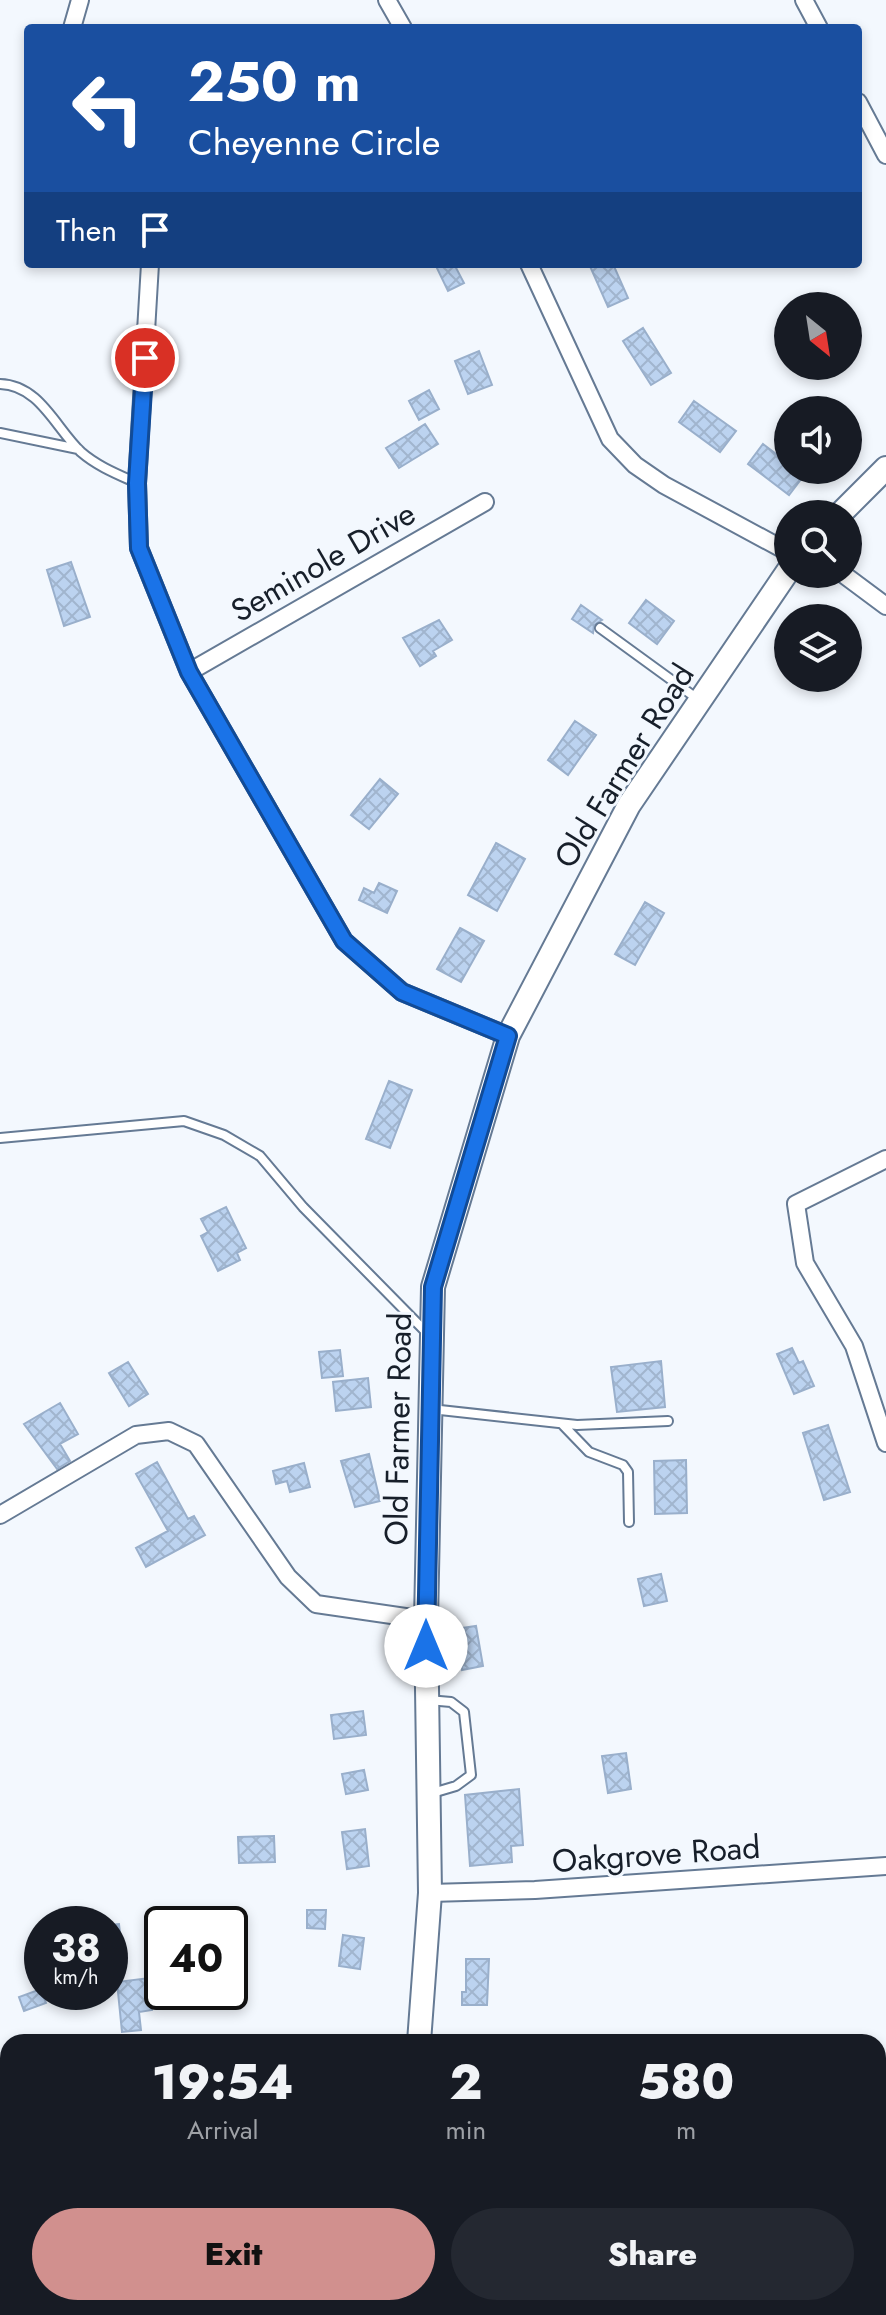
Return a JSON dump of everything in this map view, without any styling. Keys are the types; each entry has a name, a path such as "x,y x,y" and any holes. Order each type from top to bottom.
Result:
{"street":[{"path":"73,24 80,0"},
{"path":"387,0 401,24"},
{"path":"804,0 817,24"},
{"path":"862,110 886,155"},
{"path":"150,268 137,483 139,548 189,672 344,941 402,992 508,1036"},
{"path":"531,268 610,439 635,465 664,485 774,544"},
{"path":"854,500 886,468"},
{"name":"Seminole Drive","path":"189,672 485,502"},
{"name":"Old Farmer Road","path":"420,2034 430,1893 426,1620 433,1287 508,1036 629,805 776,588"},
{"path":"862,588 886,606"},
{"path":"886,1159 796,1204 805,1263 854,1346 886,1443"},
{"path":"0,1515 136,1435 169,1431 196,1444 288,1577 316,1604 426,1620"},
{"name":"Oakgrove Road","path":"430,1893 535,1890 886,1866"}],"lane":[{"path":"0,384 32,396 66,431 78,449 97,465 137,483"},
{"path":"0,433 78,449"},
{"path":"600,628 700,700"},
{"path":"0,1138 184,1121 224,1135 260,1156 303,1207 432,1337"},
{"path":"430,1409 561,1423 668,1421"},
{"path":"561,1423 589,1452 623,1465 628,1472 629,1522"},
{"path":"427,1700 451,1702 464,1712 472,1765 471,1775 466,1780 429,1794"}],"building":[{"path":"437,268 456,268 464,283 448,291"},
{"path":"591,268 615,268 628,298 608,307"},
{"path":"643,328 671,373 651,385 623,341"},
{"path":"479,351 492,385 468,394 455,361"},
{"path":"429,390 439,409 419,420 409,401"},
{"path":"694,401 736,431 720,452 679,422"},
{"path":"425,424 438,444 399,468 386,448"},
{"path":"763,444 774,452 774,484 748,464"},
{"path":"774,484 797,484 789,495"},
{"path":"71,562 90,617 64,626 47,570"},
{"path":"646,600 674,621 657,644 629,623"},
{"path":"581,605 602,620 594,625 593,633 572,619"},
{"path":"439,620 452,640 433,651 436,656 420,666 403,638"},
{"path":"575,721 596,735 568,775 548,760"},
{"path":"380,779 398,794 369,829 351,815"},
{"path":"496,843 525,859 497,911 468,895"},
{"path":"379,883 397,891 387,913 359,900 364,888 374,893"},
{"path":"645,902 664,913 635,965 615,954"},
{"path":"460,928 484,941 461,982 437,969"},
{"path":"389,1081 412,1090 390,1148 366,1139"},
{"path":"226,1207 246,1248 237,1253 240,1260 218,1271 201,1236 208,1232 201,1219"},
{"path":"792,1348 799,1363 803,1361 814,1386 794,1394 777,1354"},
{"path":"340,1350 343,1376 322,1378 319,1352"},
{"path":"661,1361 665,1407 617,1412 611,1367"},
{"path":"128,1362 148,1394 129,1406 109,1373"},
{"path":"368,1378 371,1407 336,1411 333,1382"},
{"path":"60,1403 78,1434 60,1444 70,1461 57,1469 24,1424"},
{"path":"828,1425 850,1492 824,1500 803,1433"},
{"path":"369,1454 380,1501 355,1507 341,1461"},
{"path":"686,1460 687,1513 655,1514 654,1461"},
{"path":"157,1462 188,1519 194,1516 205,1535 146,1567 136,1548 168,1531 136,1474"},
{"path":"304,1463 310,1487 290,1492 287,1481 276,1484 273,1471"},
{"path":"661,1574 667,1601 644,1606 638,1579"},
{"path":"476,1626 483,1666 462,1670 455,1629"},
{"path":"363,1711 366,1735 334,1739 331,1715"},
{"path":"626,1753 631,1789 608,1793 602,1756"},
{"path":"364,1770 368,1790 346,1794 342,1774"},
{"path":"519,1789 523,1845 511,1846 512,1862 470,1866 465,1795"},
{"path":"365,1829 369,1866 347,1869 342,1832"},
{"path":"274,1836 275,1862 239,1863 238,1837"},
{"path":"307,1910 326,1910 325,1929 307,1928"},
{"path":"343,1935 364,1938 360,1969 339,1966"},
{"path":"466,1959 489,1959 487,2005 462,2005 462,1992 466,1992"},
{"path":"144,1979 144,2010 152,2010 139,2012 141,2030 122,2032 120,2010 128,2010 128,1981"},
{"path":"24,1995 24,2010 27,2010 24,2011 19,1997"}],"route":[{"path":"145,358 137,483 139,548 189,672 344,941 402,992 508,1036 433,1287 426,1646"}]}
